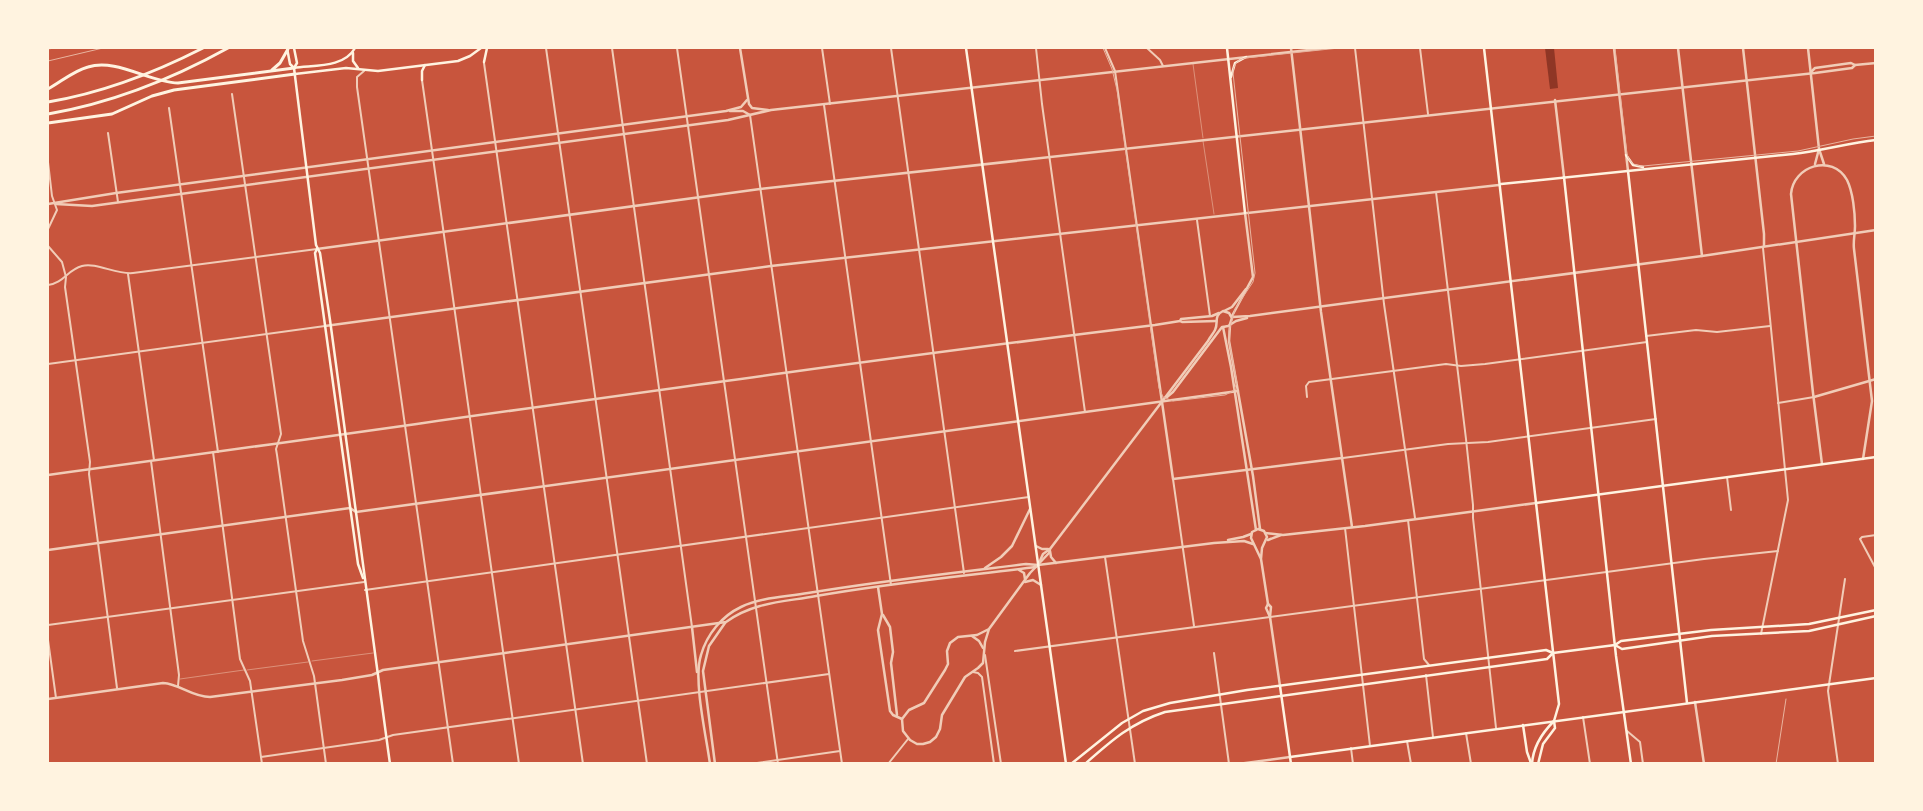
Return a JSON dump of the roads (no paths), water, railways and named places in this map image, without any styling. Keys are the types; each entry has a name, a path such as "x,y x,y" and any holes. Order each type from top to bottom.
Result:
{"highway":[{"path":"48,102 98,90 158,69 203,48"},
{"path":"48,114 102,102 159,82 228,48"},
{"path":"271,70 280,63 288,48"},
{"path":"48,89 79,70 98,65 114,67 172,83 294,68"},
{"path":"48,123 112,114 152,96 174,90 295,74"}],"main road":[{"path":"288,48 290,64 294,68"},
{"path":"294,48 296,63 294,68 317,249 315,253 358,564 366,590 390,764"},
{"path":"294,68 338,62 349,56 355,48"},
{"path":"295,74 358,68 378,71 424,65 464,59 481,48"},
{"path":"484,62 488,48"},
{"path":"966,48 1066,764"},
{"path":"1227,48 1245,213"},
{"path":"1484,48 1559,704 1554,721 1555,728 1543,744 1538,764"},
{"path":"352,52 353,61 358,68"},
{"path":"1230,79 1235,63 1246,57"},
{"path":"422,80 424,65"},
{"path":"1501,184 1792,154 1876,140"},
{"path":"1626,155 1633,164 1647,168"},
{"path":"1628,170 1687,703"},
{"path":"1564,177 1615,645 1631,764"},
{"path":"317,249 320,252 364,582"},
{"path":"1536,503 1876,457"},
{"path":"1071,764 1110,730 1129,718 1162,705 1280,686 1546,650 1553,653 1615,645 1621,641 1711,630 1809,624 1876,610"},
{"path":"1615,645 1622,648 1712,636 1809,631 1876,616"},
{"path":"1085,764 1130,727 1165,712 1547,659 1553,653"},
{"path":"1290,757 1876,678"},
{"path":"1280,686 1291,764"},
{"path":"1532,764 1537,744 1554,721"},
{"path":"1523,726 1527,752 1532,764"}],"street":[{"path":"546,48 647,764"},
{"path":"612,48 710,764"},
{"path":"677,48 778,764"},
{"path":"740,48 747,100 752,108 771,110"},
{"path":"822,48 830,104"},
{"path":"891,48 964,574"},
{"path":"1036,48 1049,158 1085,412"},
{"path":"1104,48 1116,71 1194,626"},
{"path":"1147,48 1160,60 1162,66"},
{"path":"48,204 80,207 688,126 728,120 771,110 1246,57 1291,50 1327,48"},
{"path":"1356,48 1384,299 1416,519"},
{"path":"1420,48 1428,114"},
{"path":"1614,48 1628,170"},
{"path":"1678,48 1702,256"},
{"path":"1743,48 1765,241 1762,251 1787,503 1761,634"},
{"path":"1808,48 1819,149 1825,165"},
{"path":"1291,50 1321,307 1352,527"},
{"path":"484,62 583,764"},
{"path":"48,285 58,283 75,268 84,265 128,274 760,189 1852,68 1855,65 1876,63"},
{"path":"366,70 358,76 357,87 454,764"},
{"path":"422,80 519,764"},
{"path":"232,94 281,434 277,455 285,517 304,647 315,684 326,764"},
{"path":"56,204 180,184 687,116 741,107 747,100"},
{"path":"1555,100 1564,177"},
{"path":"824,105 891,585"},
{"path":"170,108 218,452"},
{"path":"726,110 745,112 750,115"},
{"path":"750,115 842,764"},
{"path":"108,133 118,202"},
{"path":"1815,166 1819,149"},
{"path":"48,162 52,196 56,204 57,213 48,229"},
{"path":"1822,464 1792,194 1792,185 1796,178 1803,171 1815,166 1825,165 1836,169 1843,174 1850,190 1855,228 1853,238 1855,265 1872,409 1862,459"},
{"path":"48,364 771,266 1501,184"},
{"path":"1436,192 1466,443 1496,729"},
{"path":"1245,213 1254,273 1250,284 1236,305 1230,325 1229,341 1256,530"},
{"path":"1197,218 1210,316"},
{"path":"1223,311 1228,312 1232,316 1250,316 1702,256 1876,230"},
{"path":"48,246 60,258 66,276 65,288 118,689"},
{"path":"128,274 153,460 160,534 179,679 178,687"},
{"path":"1180,321 1181,319 1210,316 1232,307 1250,284"},
{"path":"989,629 982,665 965,677 942,715 940,729 936,737 930,742 923,744 914,743 908,739 902,729 902,719 909,710 924,703 945,670 948,664 947,651 950,643 958,637 979,634 989,629 1037,566 1043,554 1050,549 1215,330 1219,313"},
{"path":"1161,401 1173,392 1223,327 1250,316"},
{"path":"48,475 934,353 1180,321 1216,321 1223,327 1251,470 1260,529 1265,533 1283,535 1536,503"},
{"path":"1646,336 1696,330 1717,332 1770,326"},
{"path":"1307,397 1306,386 1309,382 1446,364 1470,366 1647,342"},
{"path":"1778,403 1814,397 1876,379"},
{"path":"48,550 350,508 356,512 735,458 1236,391"},
{"path":"1172,478 1251,470 1656,419"},
{"path":"213,452 240,659 252,692 262,764"},
{"path":"1727,477 1731,510"},
{"path":"366,590 1029,497"},
{"path":"979,574 1012,546 1030,509"},
{"path":"1408,520 1424,660 1430,666"},
{"path":"1344,528 1370,746"},
{"path":"1214,543 1243,537 1260,529"},
{"path":"1252,533 1250,538 1261,560 1268,604 1266,611 1270,617 1280,686"},
{"path":"1265,533 1266,541"},
{"path":"1876,534 1862,537 1860,540 1876,569"},
{"path":"1261,560 1263,544 1266,541 1283,535"},
{"path":"714,764 704,691 704,659 713,638 726,622 738,613 756,606 878,585 890,581 979,574 1244,540 1254,544 1263,544"},
{"path":"1036,546 1042,549 1050,549"},
{"path":"1050,549 1051,557 1056,563"},
{"path":"1015,651 1194,626 1354,607 1607,572 1778,551"},
{"path":"1105,557 1135,764"},
{"path":"698,678 698,666 703,648 719,623 740,607 755,602 818,591 891,585 964,574 984,569 1032,563 1037,566"},
{"path":"1018,569 1024,573 1025,581"},
{"path":"1838,764 1828,691 1845,579"},
{"path":"1025,581 1033,580 1041,585"},
{"path":"48,625 364,582"},
{"path":"878,585 882,614 878,630 890,711 902,719"},
{"path":"882,614 890,627 897,715"},
{"path":"48,699 163,683 202,697 252,692 315,684 503,653 726,622"},
{"path":"970,636 979,641 985,652 1001,764"},
{"path":"48,640 56,698"},
{"path":"1214,653 1229,764"},
{"path":"882,660 891,658"},
{"path":"1417,668 1424,660"},
{"path":"970,672 978,673 982,677 994,764"},
{"path":"260,756 379,740 513,718 829,674"},
{"path":"1426,675 1433,737"},
{"path":"1695,702 1704,764"},
{"path":"1583,717 1590,764"},
{"path":"988,720 994,719"},
{"path":"1626,729 1640,744 1643,764"},
{"path":"1466,733 1471,764"},
{"path":"888,764 908,739"},
{"path":"1407,741 1410,764"},
{"path":"1351,748 1353,764"},
{"path":"750,764 840,751"},
{"path":"1238,764 1290,757"}],"lane":[{"path":"1193,62 1214,216"},
{"path":"179,679 374,652"}],"tram line":[{"path":"1103,48 1112,69 1117,90 1159,388 1163,397 1173,401 1225,395 1233,391 1237,383 1229,341 1229,331 1235,309 1253,282 1255,273 1233,73 1235,65 1245,58 1339,48"},
{"path":"1615,48 1627,154 1629,159 1637,165 1643,166 1798,151 1876,136"}],"railway":[{"path":"48,49 55,48"},
{"path":"48,61 103,48"},
{"path":"1776,764 1786,699"}]}
